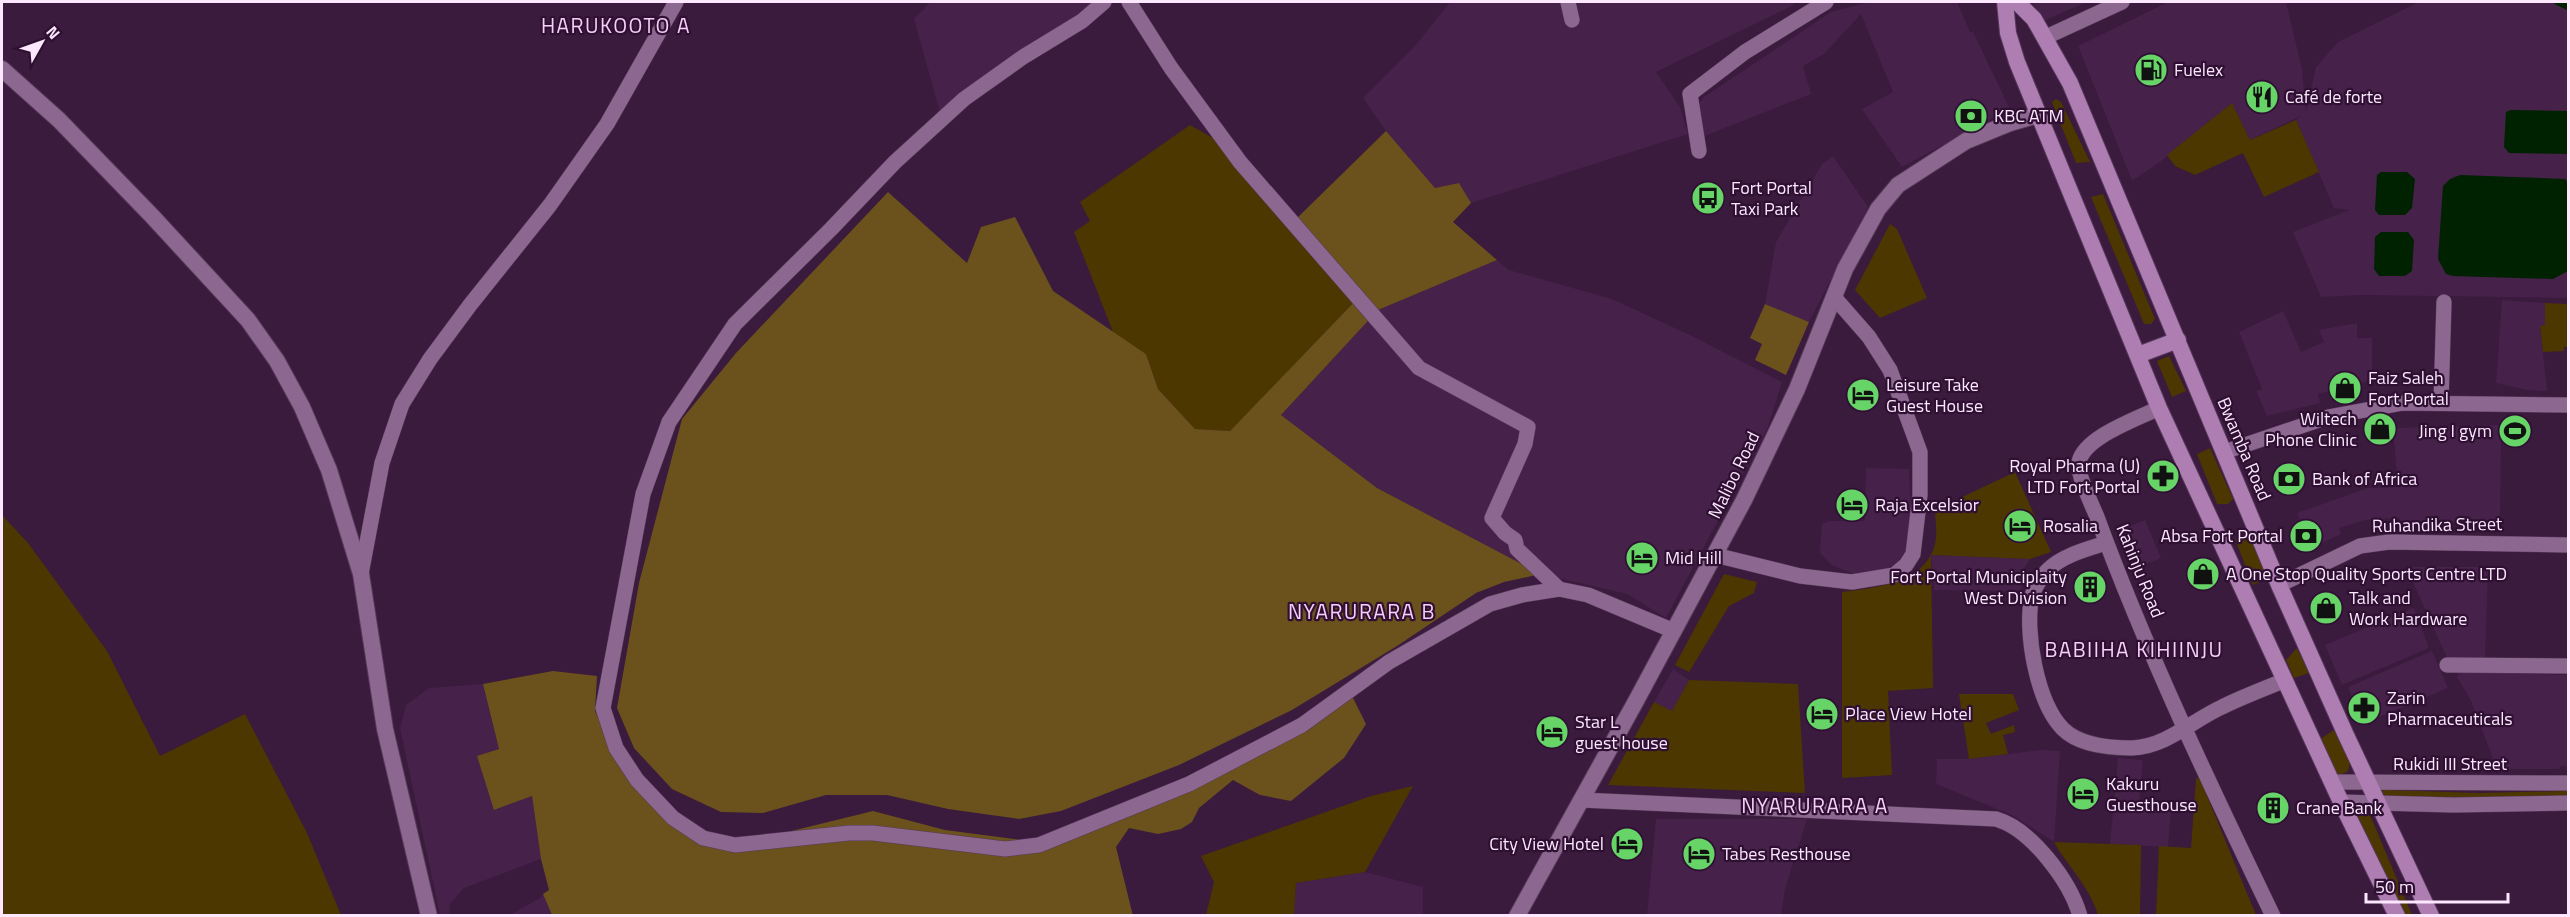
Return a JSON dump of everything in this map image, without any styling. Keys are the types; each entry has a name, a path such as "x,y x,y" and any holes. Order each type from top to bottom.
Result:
{"main road":[{"path":"2005,2 2007,33 2038,115 2159,408 2341,802 2397,915"},
{"name":"Bwamba Road","path":"2017,2 2034,19 2046,37 2070,83 2279,585 2368,783 2431,915"},
{"path":"2138,355 2178,340"}],"street":[{"path":"361,574 382,463 402,404 430,359 550,205 607,124 676,2"},
{"path":"1104,2 1082,21 1023,57 964,99 895,162 735,324 669,422 643,494 603,708 616,748 637,780 673,818 683,825 703,838 735,845 865,833 1005,849 1039,845 1189,784 1292,730 1389,662 1490,604 1522,595 1559,590 1588,595 1674,631"},
{"path":"1129,2 1171,68 1240,162 1419,368 1528,427 1525,444 1492,518 1505,533 1515,540 1517,549 1559,590"},
{"path":"1568,2 1572,20"},
{"path":"1699,151 1690,94 1807,7 1826,2"},
{"path":"2046,37 2122,2"},
{"path":"2,69 59,120 248,320 277,361 302,407 329,470 361,574 385,729 429,915"},
{"name":"Malibo Road","path":"1517,915 1715,555 1797,390 1845,269 1878,209 1898,185 1966,141 2010,123 2038,115"},
{"path":"1715,555 1800,576 1852,582 1894,575 1906,565 1913,554 1920,495 1920,452 1890,370 1869,338 1834,297"},
{"path":"2441,402 2445,302"},
{"path":"2224,452 2328,417 2403,403 2568,405"},
{"name":"Kahinju Road","path":"2159,408 2093,441 2082,451 2078,465 2106,543 2185,729 2273,915"},
{"name":"Ruhandika Street","path":"2279,585 2360,546 2389,542 2568,545"},
{"path":"2106,543 2072,555 2049,569 2032,594 2030,619 2033,652 2042,696 2050,714 2064,730 2084,742 2133,748 2151,745 2185,729 2221,707 2284,680"},
{"path":"2447,665 2568,666"},
{"name":"Rukidi III Street","path":"2332,782 2568,783"},
{"path":"1581,801 1996,819 2008,823 2019,831 2061,875 2080,915"},
{"path":"2341,802 2453,806 2568,802"}],"shaded area":[{"path":"930,2 1097,2 941,116 914,19"},
{"path":"1450,2 1793,2 1794,5 1656,72 1680,107 1688,134 1471,203 1459,183 1435,188 1386,131 1363,98 1415,46"},
{"path":"1869,2 1957,2 2010,109 1902,167 1862,109 1893,92 1861,14 1824,54 1803,66 1811,94 1702,137 1695,108 1704,97 1831,12"},
{"path":"2033,2 2087,2 2043,21"},
{"path":"2168,2 2286,2 2302,69 2306,111 2316,67 2338,42 2419,2 2568,2 2568,298 2361,295 2321,297 2293,232 2349,210 2334,208 2296,120 2301,116 2250,140 2232,103 2160,162 2132,181 2078,46"},
{"path":"2056,99 2061,102 2090,162 2076,163 2052,102"},
{"path":"2232,103 2250,140 2296,120 2319,172 2264,197 2243,153 2195,175 2175,166 2167,155"},
{"path":"2511,110 2568,111 2568,154 2509,153 2504,147 2506,112"},
{"path":"1190,125 1218,141 1358,298 1230,431 1195,429 1158,389 1146,354 1113,332 1074,232 1090,221 1080,202"},
{"path":"1386,131 1435,188 1459,183 1471,203 1453,222 1497,260 1378,310 1281,415 1377,488 1541,574 1504,582 1476,593 1397,646 1292,710 1179,765 1061,811 1019,819 948,809 887,795 826,795 763,813 721,812 672,789 634,748 617,708 639,583 682,419 736,353 888,192 967,263 981,227 1015,217 1053,291 1146,354 1158,389 1195,429 1230,431 1358,298 1293,222"},
{"path":"1833,156 1868,207 1809,322 1765,304 1776,242 1822,164"},
{"path":"2381,172 2407,172 2415,179 2412,208 2405,215 2379,215 2375,210 2377,175"},
{"path":"2460,175 2565,179 2568,182 2568,271 2553,279 2446,274 2438,259 2443,186 2450,179"},
{"path":"2103,194 2155,319 2151,324 2144,324 2091,197"},
{"path":"1890,224 1897,229 1927,298 1880,318 1855,290"},
{"path":"2381,232 2408,232 2414,240 2412,271 2405,276 2379,276 2374,269 2375,237"},
{"path":"1497,260 1509,270 1612,299 1690,335 1782,382 1768,427 1666,618 1627,594 1541,574 1377,488 1281,415 1378,310"},
{"path":"2502,300 2545,303 2545,326 2540,326 2547,391 2527,390 2496,383"},
{"path":"2545,303 2568,304 2568,347 2564,347 2564,351 2543,352 2540,325 2545,326"},
{"path":"1765,304 1809,322 1786,375 1755,360 1762,344 1750,338"},
{"path":"2283,311 2301,352 2324,342 2319,330 2357,323 2357,338 2372,338 2372,380 2318,394 2320,403 2267,416 2256,391 2262,389 2239,332"},
{"path":"2169,356 2186,391 2172,397 2157,361"},
{"path":"2501,425 2500,523 2448,522 2440,530 2401,531 2400,518 2365,520 2339,528 2341,534 2310,549 2297,513 2368,488 2398,487 2393,428"},
{"path":"2210,448 2233,499 2228,504 2217,504 2197,454"},
{"path":"1866,468 1909,469 1912,533 1907,548 1898,562 1876,575 1854,574 1833,566 1820,553 1822,524 1828,521 1865,521"},
{"path":"2015,472 2051,552 2030,559 1931,555 1933,688 1888,691 1892,775 1842,778 1842,592 1885,585 1913,573 1932,553 1936,538 1935,510"},
{"path":"2,515 28,543 107,651 160,756 245,714 307,833 341,915 2,915"},
{"path":"2145,520 2161,558 2134,569 2118,531"},
{"path":"2249,533 2267,579 2253,585 2235,539"},
{"path":"1931,555 2030,559 2023,570 2021,591 1934,590"},
{"path":"2412,567 2488,567 2485,661 2448,660 2408,571"},
{"path":"1724,574 1757,582 1754,593 1729,606 1689,672 1675,665"},
{"path":"2414,608 2429,648 2342,685 2325,645"},
{"path":"2297,648 2309,673 2294,678 2286,660"},
{"path":"2432,651 2448,688 2362,724 2348,687"},
{"path":"1673,669 1689,680 1672,712 1654,702"},
{"path":"553,671 597,676 595,711 616,758 689,831 751,841 873,811 945,830 1029,841 1181,782 1352,696 1366,724 1344,758 1291,801 1260,795 1233,780 1199,808 1192,822 1181,829 1158,834 1129,828 1116,847 1133,916 552,915 543,894 549,890 541,859 532,796 494,810 477,756 499,749 483,684"},
{"path":"2460,672 2568,675 2568,766 2560,766 2559,769 2497,769 2471,701 2457,677"},
{"path":"1689,680 1798,684 1805,793 1608,785 1654,702 1672,711"},
{"path":"483,684 499,749 477,756 495,810 532,796 541,859 464,888 450,904 449,915 440,915 400,728 406,705 429,688"},
{"path":"1959,694 2013,694 2019,710 1986,723 1991,734 2014,725 2015,732 2003,735 2008,754 1969,759"},
{"path":"2334,730 2350,763 2348,771 2342,774 2337,774 2320,739"},
{"path":"2040,750 2060,751 2054,842 2012,815 1936,784 1937,759 1969,759"},
{"path":"2118,758 2143,760 2139,806 2171,809 2168,847 2110,844"},
{"path":"2196,778 2200,779 2256,915 2156,916 2159,846 2191,848"},
{"path":"1413,786 1365,872 1296,883 1294,915 1206,915 1214,882 1201,856 1371,796"},
{"path":"2385,790 2479,793 2568,791 2568,796 2492,799 2379,798 2377,792"},
{"path":"2346,809 2370,815 2412,915 2396,915"},
{"path":"1656,819 1807,819 1785,889 1781,915 1647,915"},
{"path":"2054,842 2141,845 2140,915 2098,915 2090,895"},
{"path":"1365,872 1423,887 1423,915 1294,916 1296,883"},
{"path":"543,894 552,915 508,916 540,898"}],"waterway":[{"path":"2557,2 2568,7"}],"place":[{"name":"Fuelex","path":"2151,70"},
{"name":"Café de forte","path":"2262,97"},
{"name":"KBC ATM","path":"1971,116"},
{"name":"Fort Portal Taxi Park","path":"1708,198"},
{"name":"Faiz Saleh Fort Portal","path":"2345,388"},
{"name":"Leisure Take Guest House","path":"1863,395"},
{"name":"Wiltech Phone Clinic","path":"2380,429"},
{"name":"Jing I gym","path":"2515,431"},
{"name":"Royal Pharma (U) LTD Fort Portal","path":"2163,476"},
{"name":"Bank of Africa","path":"2289,479"},
{"name":"Raja Excelsior","path":"1852,505"},
{"name":"Rosalia","path":"2020,526"},
{"name":"Absa Fort Portal","path":"2306,536"},
{"name":"Mid Hill","path":"1642,558"},
{"name":"A One Stop Quality Sports Centre LTD","path":"2203,574"},
{"name":"Fort Portal Municiplaity West Division","path":"2090,587"},
{"name":"Talk and Work Hardware","path":"2326,608"},
{"name":"Zarin Pharmaceuticals","path":"2364,708"},
{"name":"Place View Hotel","path":"1822,714"},
{"name":"Star L guest house","path":"1552,732"},
{"name":"Kakuru Guesthouse","path":"2083,794"},
{"name":"Crane Bank","path":"2273,808"},
{"name":"City View Hotel","path":"1627,844"},
{"name":"Tabes Resthouse","path":"1699,854"}],"district":[{"name":"HARUKOOTO A","path":"616,26"},
{"name":"NYARURARA B","path":"1362,612"},
{"name":"BABIIHA KIHIINJU","path":"2134,650"},
{"name":"NYARURARA A","path":"1815,806"}]}
